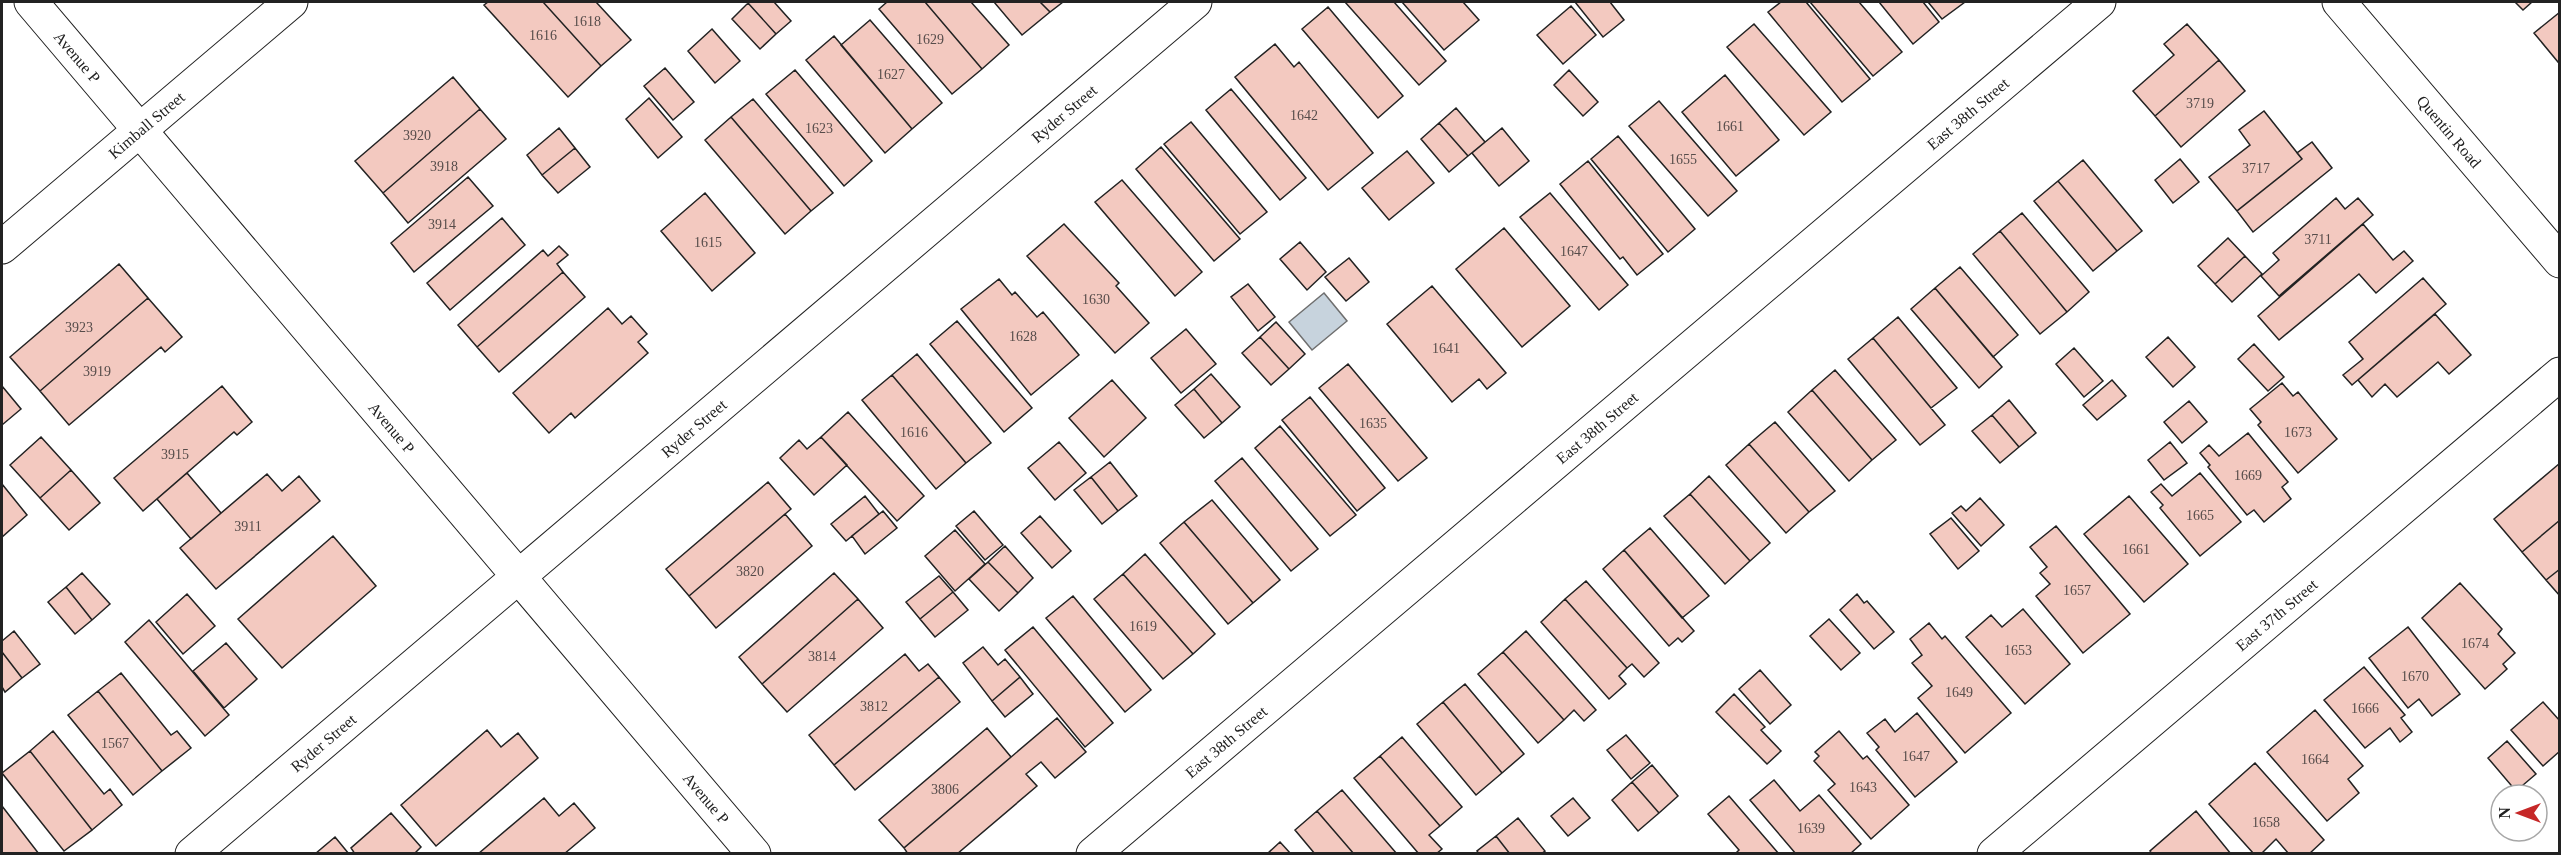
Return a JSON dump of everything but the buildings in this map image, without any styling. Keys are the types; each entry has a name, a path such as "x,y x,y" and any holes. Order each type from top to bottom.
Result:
{"street":[{"name":"Avenue P","path":"31,2 754,854"},
{"name":"Kimball Street","path":"2,247 291,2"},
{"name":"Ryder Street","path":"192,854 1195,2"},
{"name":"East 38th Street","path":"1093,854 2099,2"},
{"name":"Quentin Road","path":"2338,2 2559,261"},
{"name":"East 37th Street","path":"1994,854 2559,374"}],"shaded area":[{"path":"1324,293 1347,321 1312,350 1289,322"}]}
